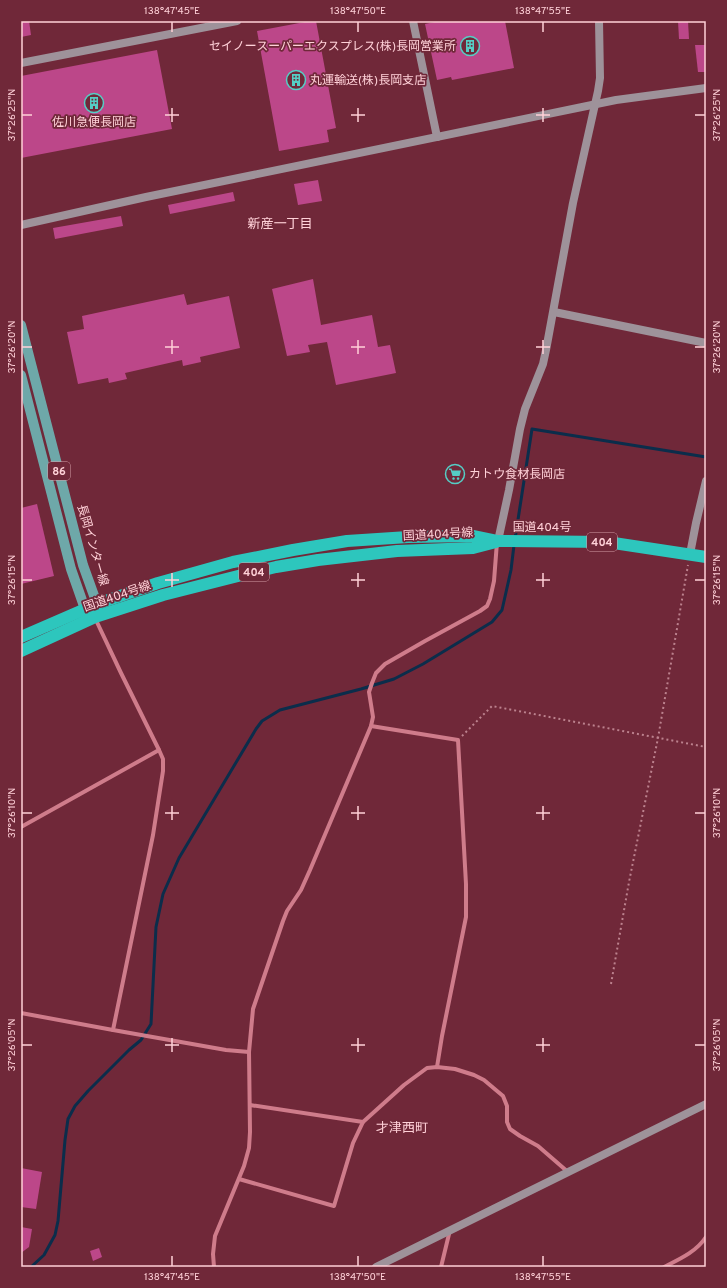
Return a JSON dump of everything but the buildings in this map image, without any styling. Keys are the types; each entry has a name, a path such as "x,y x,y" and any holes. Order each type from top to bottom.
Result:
{"highway":[{"name":"国道404号線","path":"21,637 97,604 158,583 233,562 339,542 408,537 474,536 498,541"},
{"name":"国道404号","path":"498,541 607,542 706,557"},
{"name":"国道404号線","path":"21,651 95,617 163,596 276,567 318,560 397,551 473,548 498,541"}],"main road":[{"name":"長岡インター線","path":"21,325 83,565 97,604 95,617"},
{"name":"86","path":"21,375 71,570 85,609"},
{"path":"85,609 95,617"}],"street":[{"path":"21,63 237,21"},
{"path":"413,21 437,137"},
{"path":"214,1267 213,1254 215,1236 239,1179 249,1148 249,1052 253,1009 280,926 287,911 301,890 371,726 373,717 369,692 376,673 385,664 487,606 492,590 498,541 520,429 525,409 543,364 554,312 573,203 600,78 599,21"},
{"path":"21,225 146,197 616,100 706,88"},
{"path":"554,312 706,343"},
{"path":"690,554 706,481"},
{"path":"95,617 163,759 163,771 153,835 113,1030"},
{"path":"371,726 458,740 466,884 466,917 437,1067"},
{"path":"21,827 159,750"},
{"path":"21,1013 226,1050 249,1052"},
{"path":"239,1179 334,1206 353,1143 363,1122 417,1075 428,1068 437,1067 455,1069 484,1080 503,1096 507,1106 507,1122 510,1129 538,1146 568,1172"},
{"path":"376,1267 706,1104"},
{"path":"250,1105 363,1122"},
{"path":"441,1267 450,1230"},
{"path":"664,1267 693,1252 702,1244 706,1237"}],"path":[{"path":"611,984 629,882 658,738 690,554"},
{"path":"458,740 492,706 706,747"}],"waterway":[{"path":"515,539 532,429 706,457"},
{"path":"31,1267 44,1255 55,1235 58,1221 68,1119 75,1106 88,1091 141,1040 151,1024 156,927 163,894 179,858 256,729 262,721 280,710 394,679 423,664 492,622 502,610 511,570 514,545"}],"place":[{"name":"セイノースーパーエクスプレス(株)長岡営業所","path":"470,46"},
{"name":"丸運輸送(株)長岡支店","path":"296,80"},
{"name":"佐川急便長岡店","path":"94,103"},
{"name":"カトウ食材長岡店","path":"455,474"}],"district":[{"name":"新産一丁目","path":"280,223"},
{"name":"才津西町","path":"402,1127"}]}
